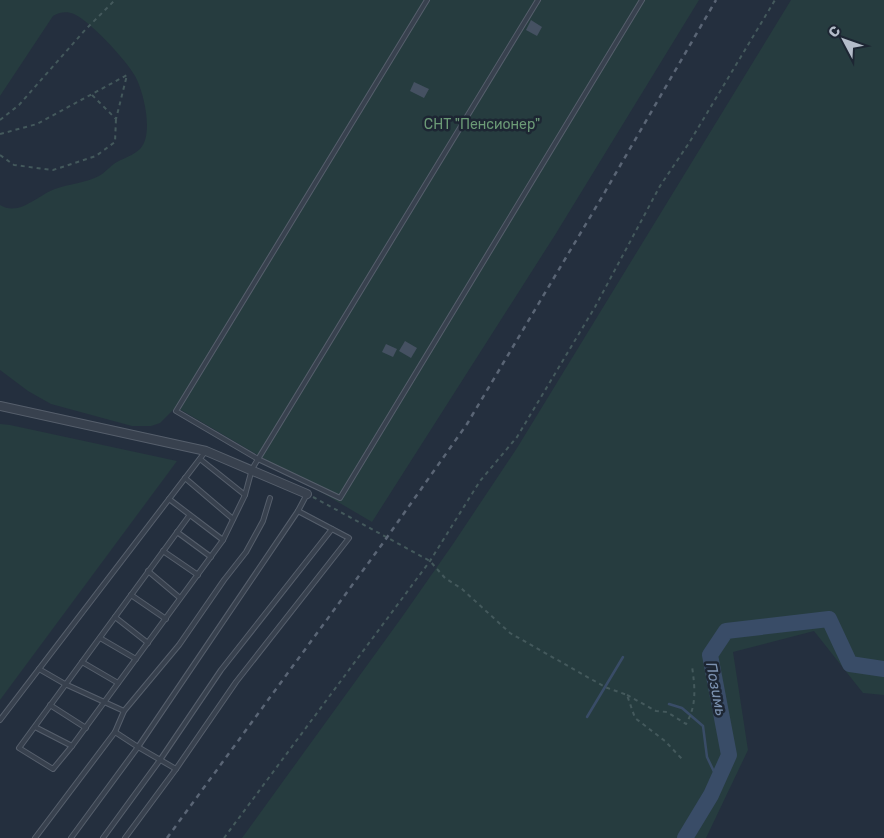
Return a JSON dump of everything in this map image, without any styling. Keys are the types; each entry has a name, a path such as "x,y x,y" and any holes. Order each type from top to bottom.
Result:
{"street":[{"path":"0,406 206,450 306,494"}],"lane":[{"path":"427,0 176,411 258,459 340,498 642,0"},
{"path":"189,516 20,748 53,769 86,728 223,540 245,495 252,469 538,0"},
{"path":"0,720 206,450"},
{"path":"200,459 245,495"},
{"path":"185,478 233,519"},
{"path":"71,838 138,748 298,511 306,494"},
{"path":"35,838 115,732 124,710 179,645 246,552 264,521 270,498"},
{"path":"169,500 223,540"},
{"path":"125,838 176,769 236,682 348,538 298,511"},
{"path":"103,838 160,760 221,670 332,529"},
{"path":"177,532 211,557"},
{"path":"163,551 198,575"},
{"path":"148,571 180,598"},
{"path":"131,595 166,619"},
{"path":"115,617 148,643"},
{"path":"100,638 136,660"},
{"path":"82,662 118,684"},
{"path":"39,669 104,703 124,710"},
{"path":"50,705 86,728"},
{"path":"35,727 72,746"},
{"path":"115,732 138,748 176,769"}],"path":[{"path":"0,120 19,105 114,0"},
{"path":"224,838 430,561 480,480 517,436 595,307 660,186 689,143 775,0"},
{"path":"0,134 36,124 127,75 116,119 115,142 96,156 53,170 14,165 0,155"},
{"path":"92,95 116,119"},
{"path":"306,494 430,561 445,578 462,589 510,633 605,687 627,695 656,711 667,712 686,724 695,700 692,666"},
{"path":"627,695 635,718 666,741 682,758"}],"green space":[{"name":"СНТ \"Пенсионер\"","path":"0,0 699,0 555,235 372,522 176,407 160,423 151,426 132,426 51,404 28,391 0,370 0,205 7,208 21,207 55,189 99,176 140,149 144,142 147,124 142,92 131,69 98,33 81,18 69,12 53,16 0,96"},
{"path":"791,0 884,0 884,695 863,693 814,631 733,652 748,750 706,838 242,838 402,617 517,448"},
{"path":"0,424 177,461 0,700"}],"building":[{"path":"531,20 542,27 537,36 526,30"},
{"path":"414,82 429,89 424,98 410,91"},
{"path":"405,341 417,348 411,358 399,351"},
{"path":"386,344 397,349 393,357 382,352"}],"waterway":[{"name":"Позимь","path":"685,838 711,795 729,755 710,655 726,631 829,619 850,664 884,669"},
{"path":"587,717 623,657"},
{"path":"669,704 682,708 703,726 707,757 718,780"}],"railway":[{"path":"167,838 383,543 467,424 716,0"}]}
